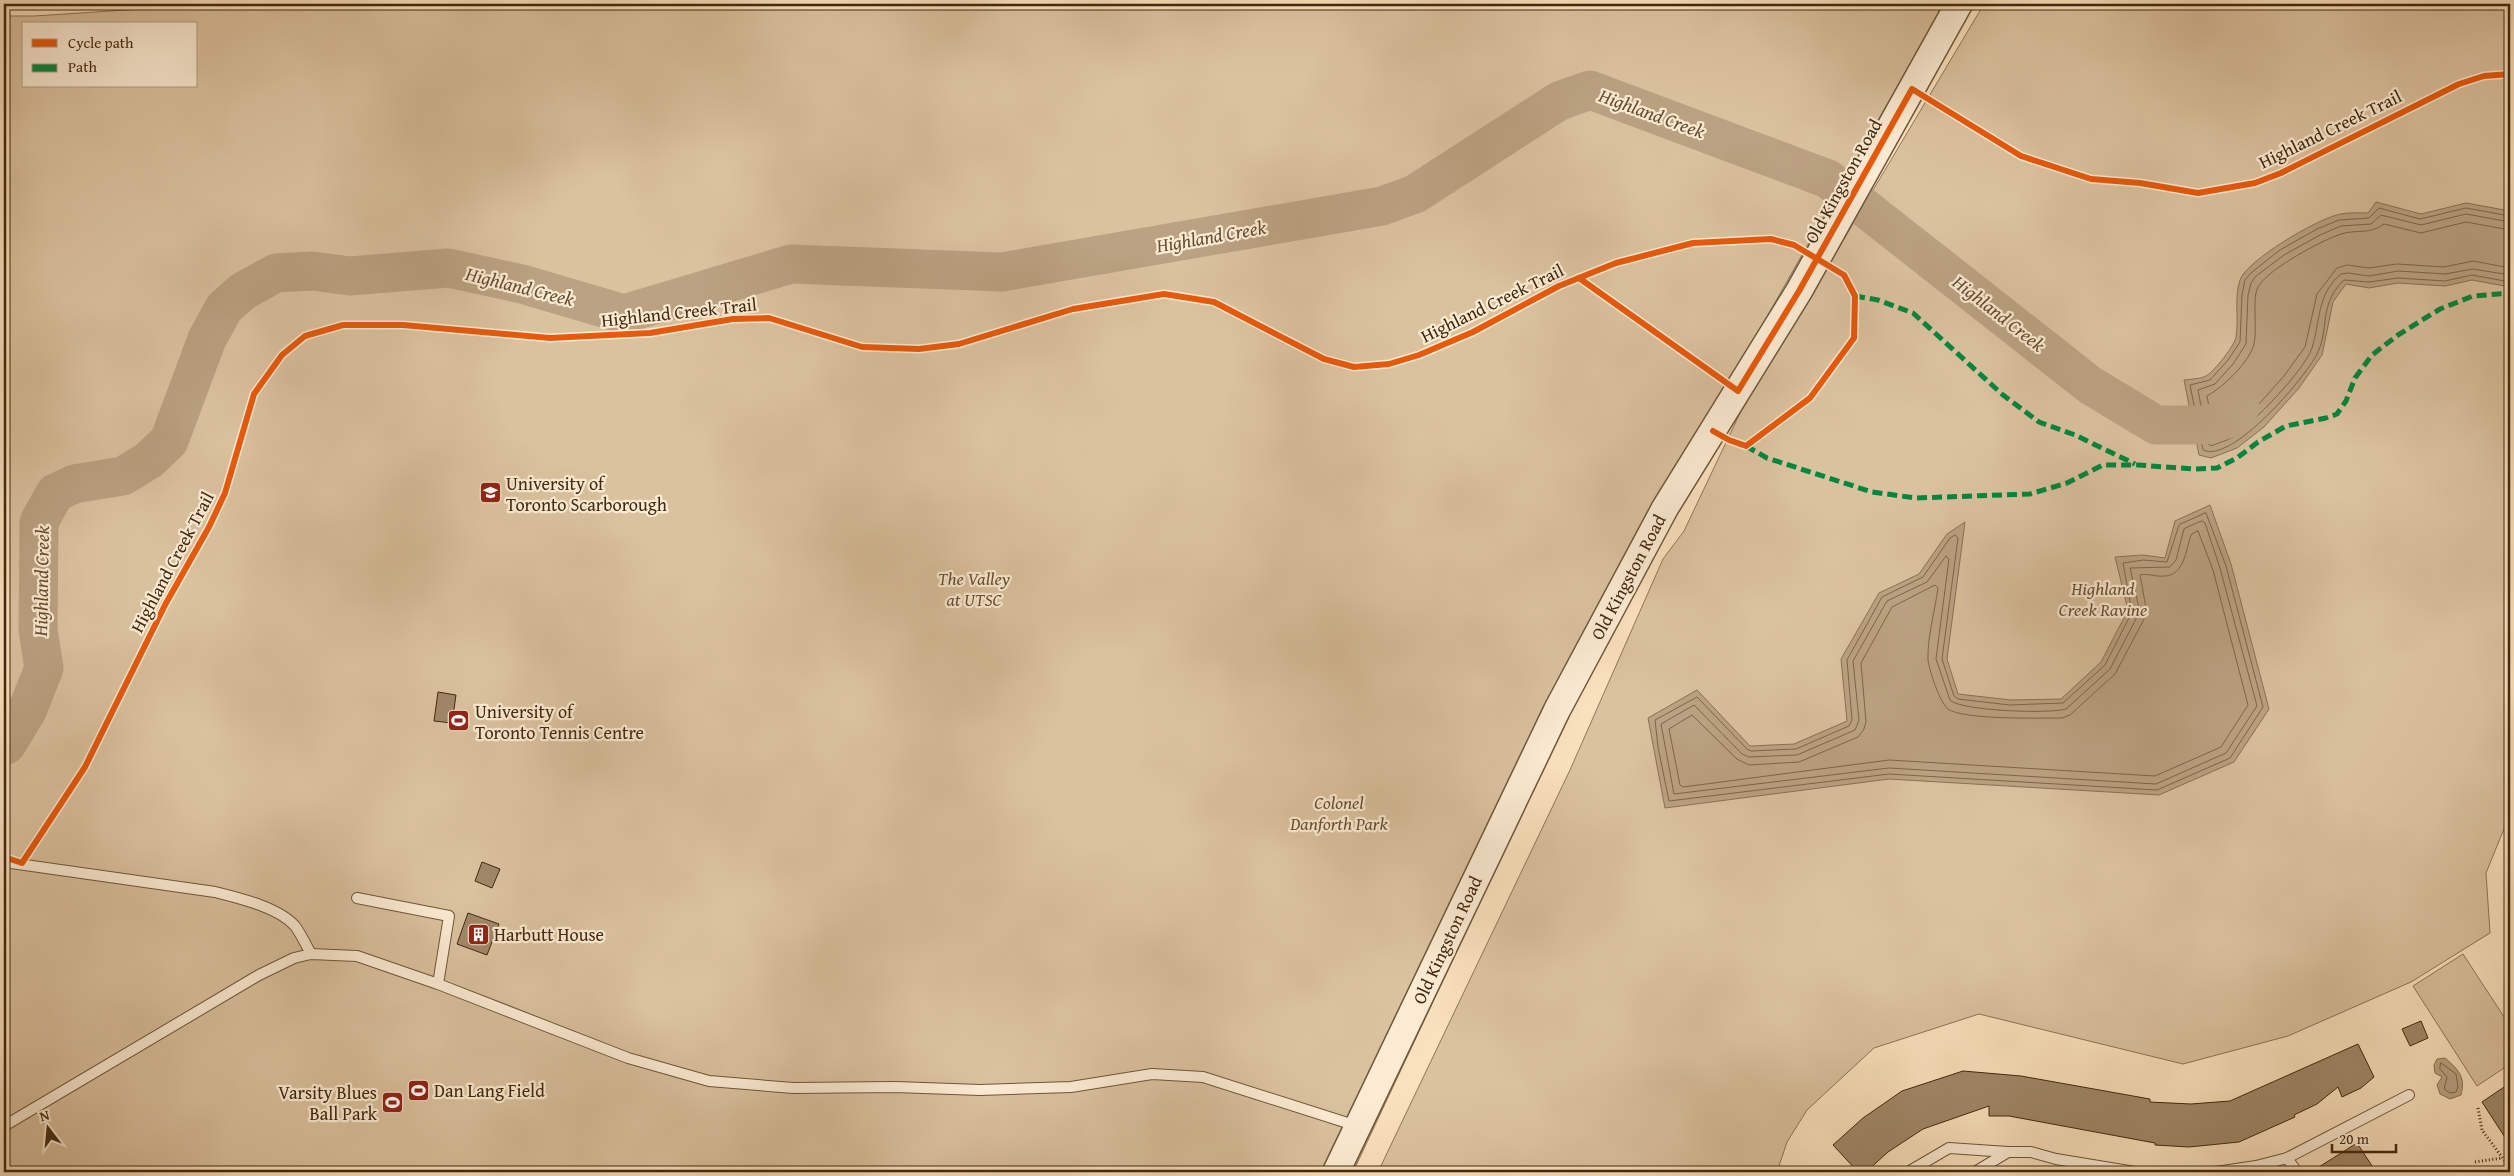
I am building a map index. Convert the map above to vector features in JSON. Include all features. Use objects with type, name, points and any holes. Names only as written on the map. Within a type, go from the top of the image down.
[{"type":"street","name":"Old Kingston Road","points":[[1336,1172],[1557,710],[1665,508],[1798,291],[1959,4]]},
{"type":"lane","points":[[4,862],[215,892],[245,899],[282,916],[295,926],[311,954]]},
{"type":"lane","points":[[357,898],[449,916],[438,984]]},
{"type":"lane","points":[[4,1126],[259,975],[294,958],[311,954],[357,956],[438,984],[628,1058],[709,1081],[794,1088],[895,1087],[980,1090],[1070,1087],[1152,1074],[1203,1077],[1358,1126]]},
{"type":"lane","points":[[2216,1172],[2256,1166],[2287,1158],[2409,1095]]},
{"type":"lane","points":[[1908,1172],[1949,1148],[2031,1152],[2122,1172],[2135,1172]]},
{"type":"lane","points":[[1975,1172],[2008,1152]]},
{"type":"lane","points":[[2287,1158],[2297,1172]]},
{"type":"path","points":[[2478,1108],[2482,1130],[2510,1168]]},
{"type":"path","points":[[2475,1162],[2502,1158]]},
{"type":"green space","name":"The Valley at UTSC","points":[[218,4],[1944,4],[1695,444],[1353,1172],[4,1172],[4,16],[34,16]]},
{"type":"green space","name":"Highland Creek Ravine","points":[[1984,4],[2510,4],[2510,814],[2486,873],[2490,933],[2411,982],[2288,1036],[2183,1064],[1979,1014],[1874,1048],[1807,1110],[1787,1142],[1777,1172],[1378,1172],[1570,770],[1663,559],[1684,531],[1740,413]]},
{"type":"green space","points":[[2463,954],[2510,1026],[2510,1064],[2477,1086],[2413,986]]},
{"type":"water","points":[[2376,202],[2421,214],[2466,203],[2510,211],[2510,287],[2472,280],[2445,286],[2398,283],[2369,288],[2346,284],[2333,302],[2322,355],[2299,388],[2264,427],[2237,448],[2211,458],[2199,455],[2184,380],[2201,378],[2210,374],[2235,341],[2238,287],[2245,272],[2268,252],[2299,232],[2327,218],[2341,214],[2368,213]]},
{"type":"water","points":[[2210,505],[2231,564],[2269,709],[2234,762],[2159,795],[1889,779],[1665,808],[1648,718],[1697,690],[1750,746],[1794,744],[1847,721],[1841,659],[1879,593],[1919,574],[1947,534],[1965,522],[1947,659],[1958,694],[2011,700],[2061,699],[2101,662],[2128,610],[2115,557],[2143,555],[2165,558],[2175,521]]},
{"type":"water","points":[[2445,1058],[2454,1066],[2462,1078],[2461,1095],[2450,1099],[2440,1094],[2437,1085],[2442,1077],[2435,1073],[2434,1065],[2437,1059]]},
{"type":"building","points":[[438,692],[456,695],[452,723],[434,721]]},
{"type":"building","points":[[482,862],[500,869],[492,888],[475,881]]},
{"type":"building","name":"Harbutt House","points":[[468,913],[499,924],[487,955],[457,944]]},
{"type":"building","points":[[2421,1021],[2428,1038],[2410,1046],[2402,1029]]},
{"type":"building","points":[[2358,1044],[2374,1077],[2361,1088],[2342,1097],[2338,1087],[2317,1104],[2294,1115],[2295,1117],[2239,1142],[2189,1147],[2155,1145],[2155,1143],[2009,1116],[1989,1116],[1989,1106],[1923,1129],[1888,1152],[1866,1172],[1858,1172],[1833,1145],[1863,1118],[1902,1091],[1963,1071],[2021,1076],[2150,1099],[2150,1102],[2191,1104],[2230,1101]]},
{"type":"building","points":[[2510,1083],[2510,1145],[2482,1102]]},
{"type":"building","points":[[2357,1143],[2376,1172],[2311,1172]]},
{"type":"waterway","name":"Highland Creek","points":[[4,746],[27,711],[44,668],[38,630],[39,522],[55,493],[74,484],[123,476],[149,460],[169,441],[207,339],[224,308],[243,291],[276,273],[312,271],[350,276],[448,268],[522,284],[624,314],[791,264],[1002,272],[1382,206],[1415,194],[1559,101],[1590,90],[1828,179],[2090,385],[2156,425],[2206,425],[2227,419],[2240,407]]},
{"type":"marked path","points":[[1746,446],[1767,458],[1872,492],[1916,498],[2030,494],[2067,483],[2103,465],[2138,465],[2194,469],[2217,468],[2237,458],[2258,442],[2286,426],[2337,414],[2346,401],[2355,378],[2372,355],[2398,335],[2440,309],[2473,296],[2510,293]]},
{"type":"marked path","points":[[1855,296],[1878,300],[1913,313],[2003,395],[2039,422],[2075,435],[2135,464]]},
{"type":"cycle path","name":"Highland Creek Trail","points":[[1579,278],[1738,391],[1799,291],[1912,89],[2021,156],[2091,179],[2140,183],[2198,193],[2255,183],[2281,173],[2459,84],[2484,76],[2510,74]]},
{"type":"cycle path","name":"Highland Creek Trail","points":[[4,857],[22,863],[85,767],[165,605],[209,527],[225,493],[254,394],[282,355],[305,336],[343,325],[403,325],[550,338],[650,333],[733,319],[769,318],[862,347],[919,349],[959,344],[1073,309],[1164,294],[1214,302],[1324,359],[1354,367],[1389,364],[1419,355],[1473,332],[1559,286],[1616,263],[1693,243],[1771,239],[1794,245],[1844,275],[1855,296],[1854,338],[1810,398],[1746,446],[1729,440],[1713,431]]},
{"type":"place","name":"University of Toronto Scarborough","points":[[490,493]]},
{"type":"place","name":"University of Toronto Tennis Centre","points":[[459,721]]},
{"type":"place","name":"Harbutt House","points":[[478,934]]},
{"type":"place","name":"Dan Lang Field","points":[[418,1090]]},
{"type":"place","name":"Varsity Blues Ball Park","points":[[393,1102]]},
{"type":"park label","name":"Colonel Danforth Park","points":[[1339,812]]}]
